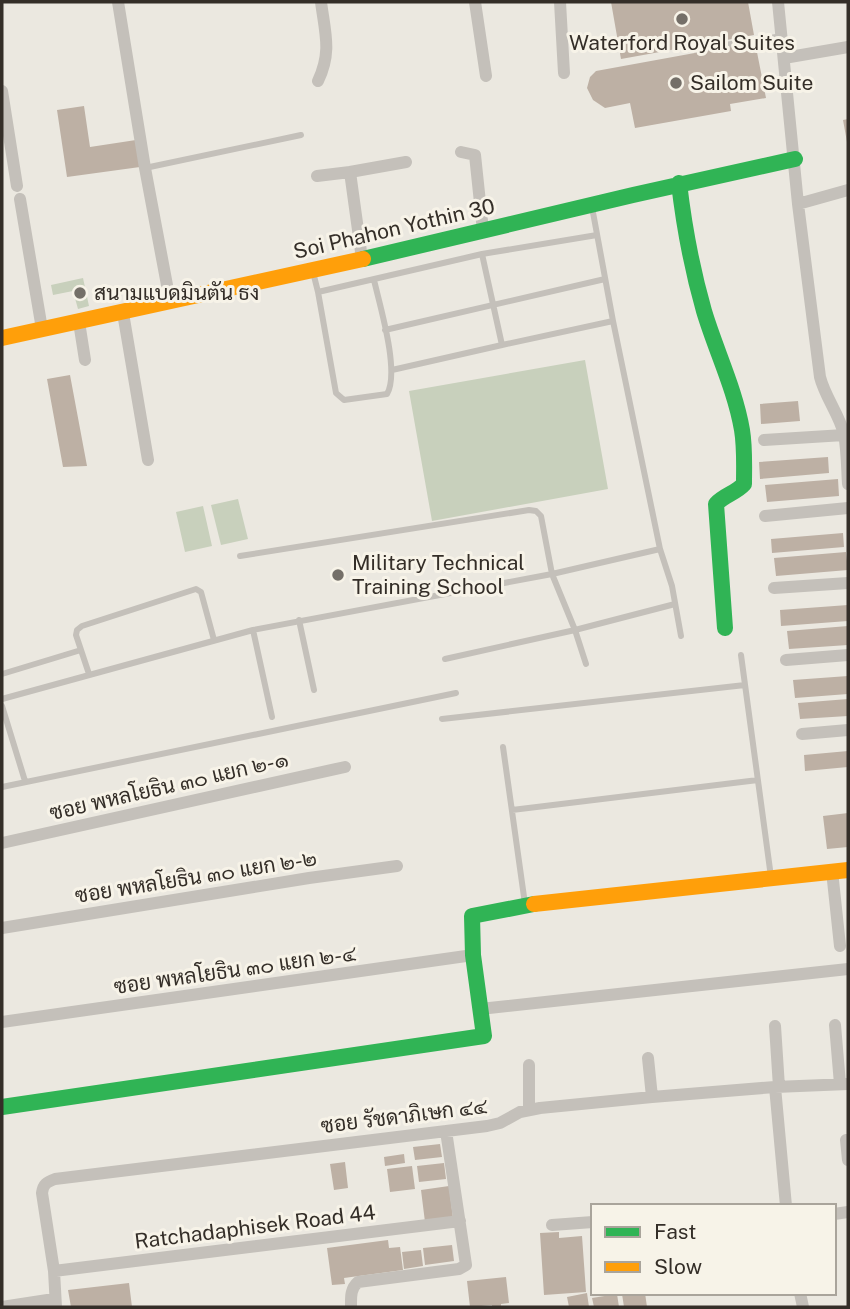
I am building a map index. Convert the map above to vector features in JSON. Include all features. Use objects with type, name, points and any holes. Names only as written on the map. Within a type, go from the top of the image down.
[{"type":"street","points":[[118,2],[170,301]]},
{"type":"street","points":[[318,81],[328,48],[321,2]]},
{"type":"street","points":[[475,2],[486,76]]},
{"type":"street","points":[[560,2],[564,73]]},
{"type":"street","points":[[778,2],[798,204],[820,377],[844,435],[848,484]]},
{"type":"street","points":[[785,58],[848,47]]},
{"type":"street","points":[[2,91],[42,329]]},
{"type":"street","points":[[461,152],[475,155],[483,230]]},
{"type":"street","name":"Soi Phahon Yothin 30","points":[[2,338],[362,259],[678,183],[794,159]]},
{"type":"street","points":[[317,176],[406,162]]},
{"type":"street","points":[[350,172],[362,259]]},
{"type":"street","points":[[678,183],[698,288],[724,365],[744,446],[744,484],[716,504],[725,628]]},
{"type":"street","points":[[798,204],[848,190]]},
{"type":"street","points":[[123,313],[148,460]]},
{"type":"street","points":[[79,322],[85,360]]},
{"type":"street","points":[[764,440],[844,435]]},
{"type":"street","points":[[765,516],[848,508]]},
{"type":"street","points":[[774,588],[848,583]]},
{"type":"street","points":[[786,660],[848,655]]},
{"type":"street","points":[[802,734],[848,730]]},
{"type":"street","name":"ซอย พหลโยธิน ๓๐ แยก ๒-๑","points":[[2,843],[345,766]]},
{"type":"street","name":"ซอย พหลโยธิน ๓๐ แยก ๒-๒","points":[[2,928],[397,866]]},
{"type":"street","points":[[2,1107],[484,1037],[473,956],[472,916],[525,905],[840,871],[840,946]]},
{"type":"street","name":"ซอย พหลโยธิน ๓๐ แยก ๒-๔","points":[[2,1022],[473,956]]},
{"type":"street","points":[[480,1009],[848,969]]},
{"type":"street","points":[[835,1025],[844,1084]]},
{"type":"street","points":[[775,1026],[786,1204]]},
{"type":"street","points":[[648,1058],[652,1097]]},
{"type":"street","points":[[529,1065],[529,1109]]},
{"type":"street","name":"ซอย รัชดาภิเษก ๔๔","points":[[54,1271],[42,1193],[46,1182],[55,1179],[446,1132],[500,1123],[529,1109],[777,1087],[844,1084]]},
{"type":"street","points":[[351,1307],[352,1292],[358,1282],[464,1268],[466,1265],[446,1132]]},
{"type":"street","points":[[846,1140],[848,1160]]},
{"type":"street","name":"Ratchadaphisek Road 44","points":[[54,1271],[460,1221]]},
{"type":"street","points":[[552,1225],[591,1222]]},
{"type":"street","points":[[2,1307],[55,1303],[54,1271]]},
{"type":"lane","points":[[694,50],[782,36]]},
{"type":"lane","points":[[145,168],[301,135]]},
{"type":"lane","points":[[591,205],[612,321],[681,636]]},
{"type":"lane","points":[[318,292],[482,254],[597,235]]},
{"type":"lane","points":[[482,254],[502,345]]},
{"type":"lane","points":[[312,270],[336,393],[344,400],[387,394],[391,387],[392,370],[373,280]]},
{"type":"lane","points":[[385,330],[605,279]]},
{"type":"lane","points":[[392,370],[612,321]]},
{"type":"lane","points":[[240,556],[536,511],[541,516],[552,574],[586,664]]},
{"type":"lane","points":[[2,699],[253,630],[552,574],[660,549]]},
{"type":"lane","points":[[89,674],[76,635],[82,626],[196,589],[201,592],[214,640]]},
{"type":"lane","points":[[444,659],[575,630],[675,604]]},
{"type":"lane","points":[[299,620],[314,690]]},
{"type":"lane","points":[[253,630],[272,717]]},
{"type":"lane","points":[[2,674],[81,650]]},
{"type":"lane","points":[[741,655],[771,878]]},
{"type":"lane","points":[[442,719],[745,685]]},
{"type":"lane","points":[[2,787],[456,693]]},
{"type":"lane","points":[[2,706],[25,781]]},
{"type":"lane","points":[[503,747],[525,905]]},
{"type":"lane","points":[[512,810],[758,780]]},
{"type":"green space","name":"สนามแบดมินตัน ธง","points":[[83,278],[89,306],[78,309],[73,291],[53,295],[51,285]]},
{"type":"green space","points":[[585,360],[608,489],[432,521],[409,391]]},
{"type":"green space","points":[[238,499],[248,539],[221,545],[211,505]]},
{"type":"green space","points":[[203,506],[212,546],[185,552],[176,512]]},
{"type":"building","name":"Waterford Royal Suites","points":[[611,2],[748,2],[754,35],[621,59]]},
{"type":"building","name":"Sailom Suite","points":[[755,42],[766,98],[730,104],[731,111],[635,128],[630,103],[605,108],[593,100],[587,88],[590,77],[596,71]]},
{"type":"building","points":[[84,106],[90,147],[136,140],[140,167],[67,177],[57,110]]},
{"type":"building","points":[[848,119],[848,142],[847,142],[843,120]]},
{"type":"building","points":[[70,375],[87,466],[63,467],[47,379]]},
{"type":"building","points":[[798,401],[800,421],[761,424],[760,404]]},
{"type":"building","points":[[828,457],[829,473],[760,479],[759,462]]},
{"type":"building","points":[[838,479],[839,496],[767,502],[765,485]]},
{"type":"building","points":[[843,533],[844,547],[772,553],[771,539]]},
{"type":"building","points":[[846,552],[848,570],[776,576],[774,558]]},
{"type":"building","points":[[848,605],[848,621],[781,626],[780,610]]},
{"type":"building","points":[[848,626],[848,645],[789,649],[787,631]]},
{"type":"building","points":[[848,676],[848,694],[795,698],[793,680]]},
{"type":"building","points":[[848,699],[848,716],[800,719],[798,703]]},
{"type":"building","points":[[848,751],[848,767],[805,771],[804,755]]},
{"type":"building","points":[[848,813],[848,847],[827,849],[823,816]]},
{"type":"building","points":[[440,1144],[442,1157],[415,1160],[413,1147]]},
{"type":"building","points":[[404,1154],[405,1163],[385,1166],[384,1157]]},
{"type":"building","points":[[345,1162],[348,1188],[334,1190],[330,1164]]},
{"type":"building","points":[[444,1163],[446,1179],[419,1182],[417,1166]]},
{"type":"building","points":[[412,1166],[415,1189],[390,1192],[387,1169]]},
{"type":"building","points":[[449,1186],[453,1218],[425,1222],[421,1190]]},
{"type":"building","points":[[559,1232],[559,1238],[582,1236],[586,1292],[544,1295],[540,1233]]},
{"type":"building","points":[[388,1240],[389,1248],[400,1247],[403,1270],[344,1278],[345,1284],[332,1285],[327,1248]]},
{"type":"building","points":[[452,1245],[454,1261],[425,1265],[423,1248]]},
{"type":"building","points":[[421,1250],[423,1266],[404,1269],[402,1252]]},
{"type":"building","points":[[506,1277],[509,1303],[501,1304],[501,1307],[470,1307],[467,1281]]},
{"type":"building","points":[[129,1283],[132,1307],[71,1307],[68,1290]]},
{"type":"building","points":[[587,1293],[589,1307],[569,1307],[567,1297]]},
{"type":"building","points":[[617,1295],[619,1307],[594,1307],[592,1298]]},
{"type":"building","points":[[622,1295],[645,1295],[647,1307],[624,1307]]},
{"type":"traffic: fast","points":[[363,259],[795,159]]},
{"type":"traffic: fast","points":[[679,183],[700,295],[735,400],[743,437],[744,484],[716,504],[725,628]]},
{"type":"traffic: fast","points":[[2,1107],[484,1036],[473,955],[472,916],[534,904]]},
{"type":"traffic: slow","points":[[2,338],[363,259]]},
{"type":"traffic: slow","points":[[534,904],[848,870]]},
{"type":"place","name":"Waterford Royal Suites","points":[[682,19]]},
{"type":"place","name":"Sailom Suite","points":[[676,83]]},
{"type":"place","name":"สนามแบดมินตัน ธง","points":[[80,293]]},
{"type":"place","name":"Military Technical Training School","points":[[338,575]]}]
